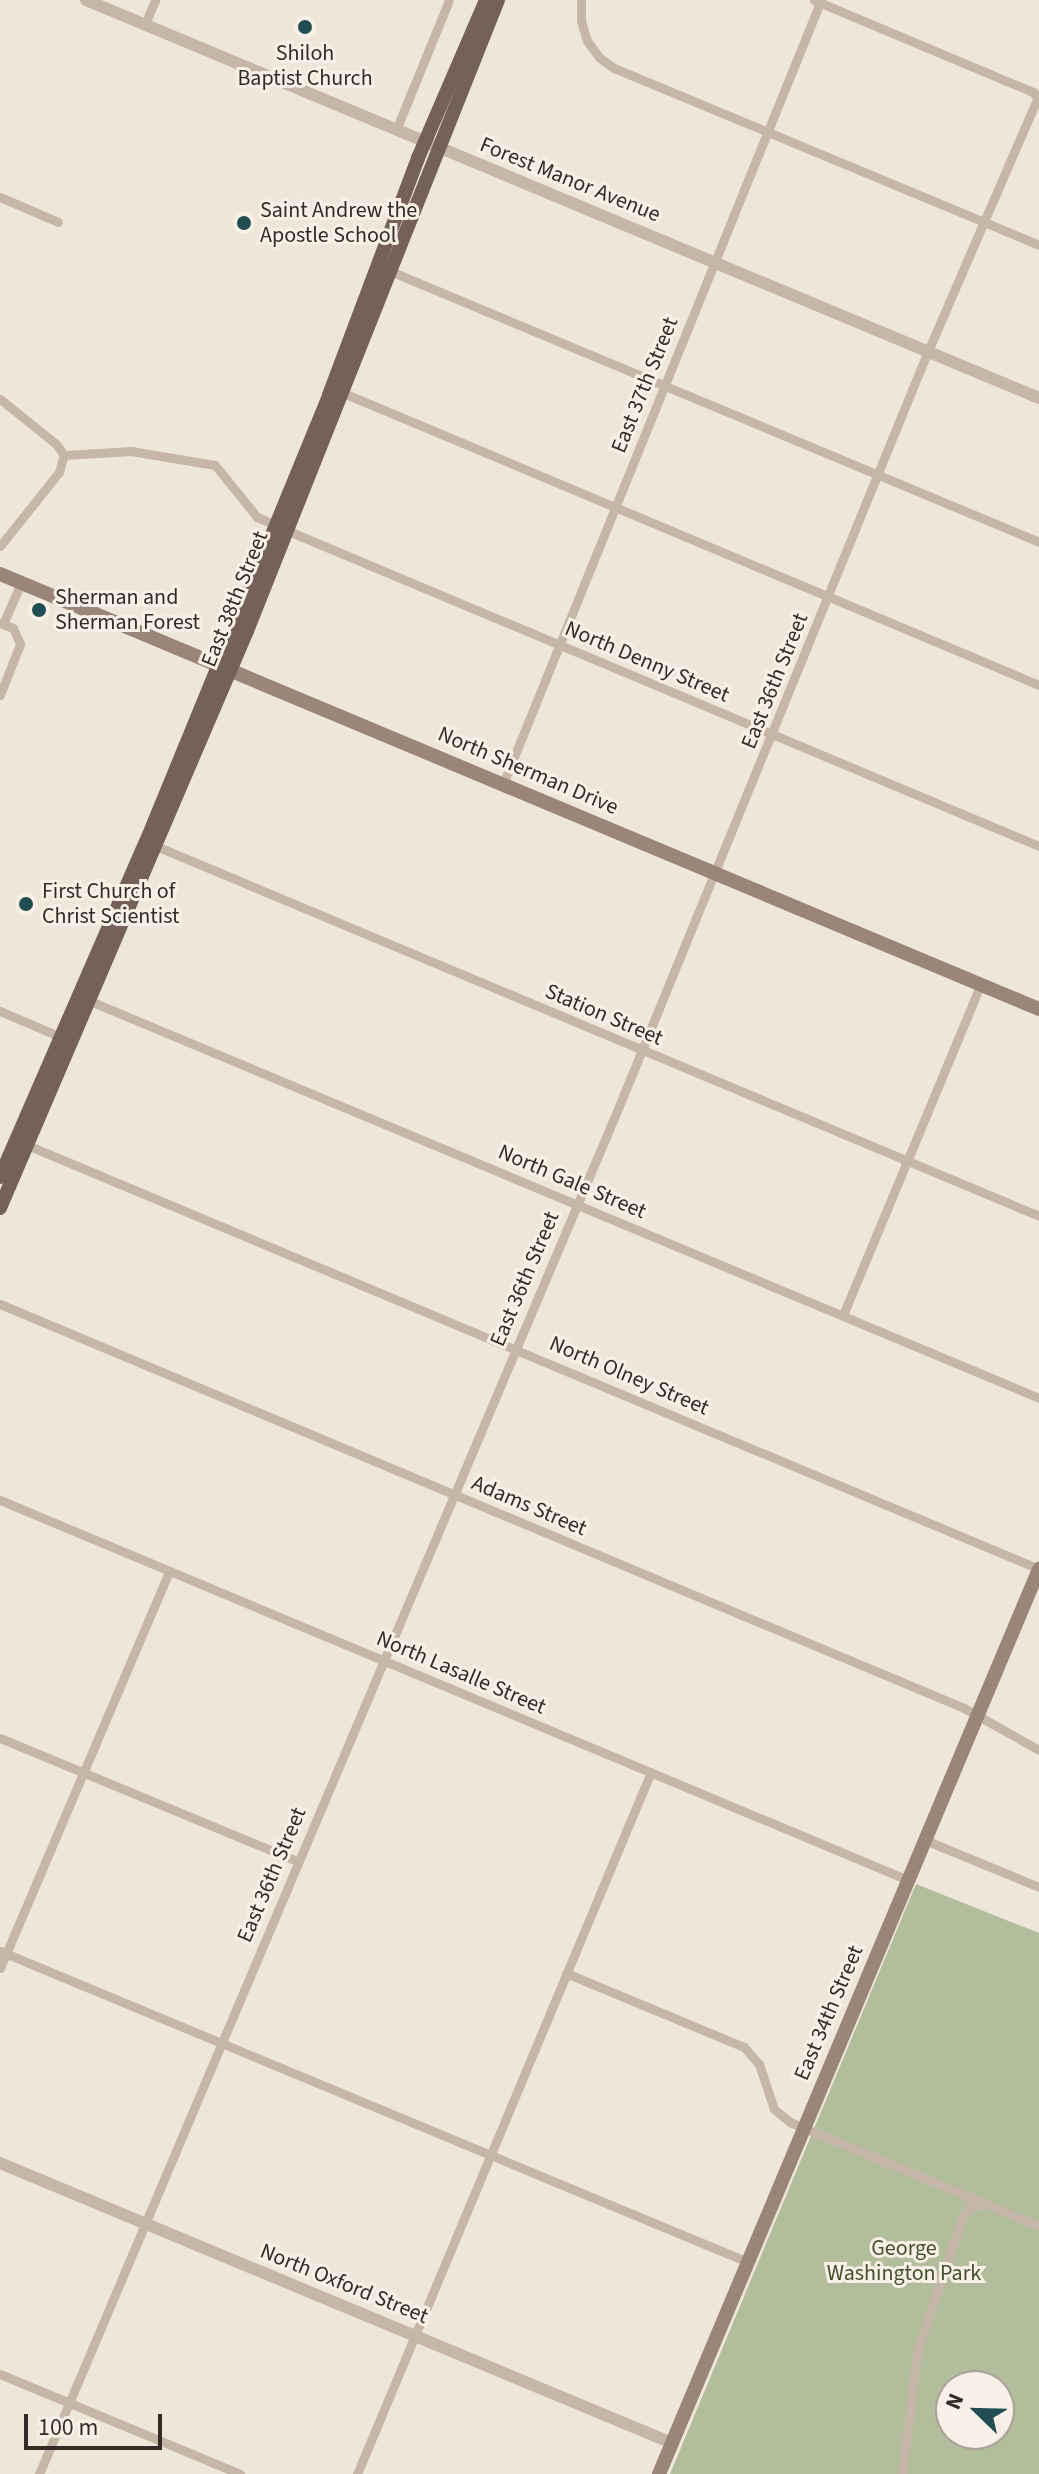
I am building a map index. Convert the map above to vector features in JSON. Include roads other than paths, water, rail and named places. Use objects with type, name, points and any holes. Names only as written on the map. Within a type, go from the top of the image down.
[{"type":"main road","name":"East 38th Street","points":[[0,1208],[156,846],[486,0]]},
{"type":"main road","name":"East 38th Street","points":[[281,527],[390,271],[431,144],[498,0]]},
{"type":"main road","name":"North Sherman Drive","points":[[0,574],[1039,1009]]},
{"type":"main road","name":"East 38th Street","points":[[0,1177],[225,667]]},
{"type":"main road","name":"East 34th Street","points":[[659,2474],[1039,1569]]},
{"type":"street","name":"Forest Manor Avenue","points":[[86,0],[1039,398]]},
{"type":"street","points":[[145,24],[155,0]]},
{"type":"street","points":[[396,130],[449,0]]},
{"type":"street","points":[[581,0],[585,37],[607,64],[1039,245]]},
{"type":"street","points":[[818,1],[1039,97]]},
{"type":"street","name":"East 37th Street","points":[[503,784],[818,1]]},
{"type":"street","name":"East 36th Street","points":[[39,2474],[716,874],[928,351],[1039,97]]},
{"type":"street","points":[[0,197],[58,222]]},
{"type":"street","points":[[390,271],[1039,542]]},
{"type":"street","points":[[341,392],[1039,685]]},
{"type":"street","points":[[0,399],[56,444],[64,455],[59,472],[0,546]]},
{"type":"street","name":"North Denny Street","points":[[64,455],[131,451],[215,465],[257,517],[1039,845]]},
{"type":"street","points":[[0,695],[20,644],[16,631],[2,624],[21,583]]},
{"type":"street","name":"Station Street","points":[[156,846],[1039,1216]]},
{"type":"street","points":[[843,1315],[981,984]]},
{"type":"street","name":"North Gale Street","points":[[90,1001],[1039,1398]]},
{"type":"street","points":[[0,1011],[63,1038]]},
{"type":"street","name":"North Olney Street","points":[[27,1145],[1039,1569]]},
{"type":"street","name":"Adams Street","points":[[0,1304],[977,1715],[1039,1750]]},
{"type":"street","name":"North Lasalle Street","points":[[0,1500],[908,1880]]},
{"type":"street","points":[[0,1968],[3,1952],[84,1773],[169,1571]]},
{"type":"street","points":[[0,1738],[297,1861]]},
{"type":"street","points":[[357,2474],[651,1772]]},
{"type":"street","points":[[925,1840],[1039,1887]]},
{"type":"street","points":[[3,1952],[748,2262]]},
{"type":"street","points":[[566,1973],[744,2047],[759,2064],[774,2109],[787,2120],[1039,2226]]},
{"type":"street","name":"North Oxford Street","points":[[0,2163],[672,2443]]},
{"type":"street","points":[[902,2474],[918,2348],[964,2214],[970,2207],[984,2204]]},
{"type":"street","points":[[0,2374],[240,2474]]},
{"type":"place","name":"Shiloh Baptist Church","points":[[305,27]]},
{"type":"place","name":"Saint Andrew the Apostle School","points":[[244,223]]},
{"type":"place","name":"Sherman and Sherman Forest","points":[[39,610]]},
{"type":"place","name":"First Church of Christ Scientist","points":[[26,904]]},
{"type":"park label","name":"George Washington Park","points":[[904,2260]]}]
